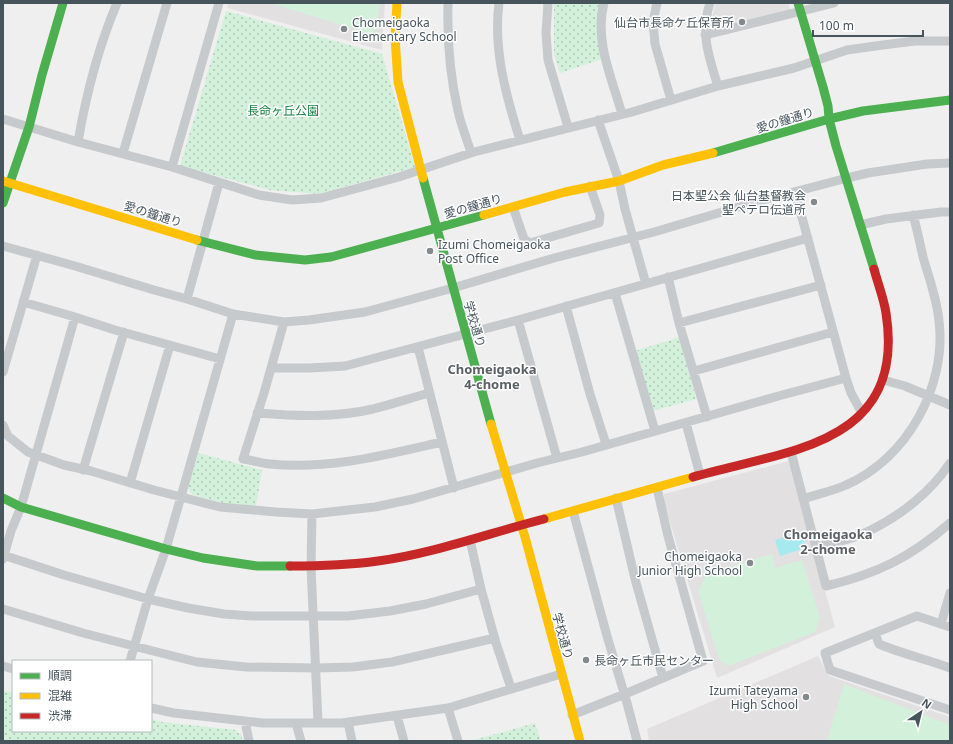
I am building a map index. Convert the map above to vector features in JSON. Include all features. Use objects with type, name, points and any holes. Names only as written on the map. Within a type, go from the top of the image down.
[{"type":"street","points":[[3,203],[6,183],[28,127],[63,3]]},
{"type":"street","points":[[78,142],[86,99],[109,21],[117,3]]},
{"type":"street","points":[[123,153],[167,3]]},
{"type":"street","points":[[172,167],[219,3]]},
{"type":"street","name":"学校通り","points":[[397,3],[395,37],[398,82],[436,229],[521,524],[580,741]]},
{"type":"street","points":[[448,3],[448,46],[451,68],[458,112],[471,153]]},
{"type":"street","points":[[499,3],[497,34],[506,97],[520,140]]},
{"type":"street","points":[[548,3],[546,33],[548,60],[568,127]]},
{"type":"street","points":[[604,3],[601,34],[605,58],[622,114]]},
{"type":"street","points":[[657,3],[653,22],[654,44],[671,100]]},
{"type":"street","points":[[710,3],[707,12],[705,35],[718,86]]},
{"type":"street","points":[[705,35],[800,7],[834,3]]},
{"type":"street","points":[[3,498],[21,507],[166,550],[203,558],[257,566],[311,567],[378,561],[470,540],[521,524],[574,511],[700,475],[791,452],[807,447],[836,434],[856,420],[873,398],[883,380],[888,357],[888,330],[886,312],[845,178],[829,119],[828,106],[814,62],[800,7]]},
{"type":"street","points":[[3,118],[78,142],[172,167],[259,195],[292,200],[322,198],[345,193],[471,153],[622,114],[718,86],[794,68],[847,50],[916,42],[950,40]]},
{"type":"street","name":"愛の鐘通り","points":[[6,183],[204,242],[255,255],[305,260],[331,257],[565,192],[619,181],[663,165],[736,147],[829,119],[863,111],[950,100]]},
{"type":"street","points":[[598,120],[619,181],[646,284]]},
{"type":"street","points":[[3,246],[187,299],[233,314],[284,322],[336,317],[364,312],[845,178],[914,166],[950,163]]},
{"type":"street","points":[[187,299],[204,242],[219,183]]},
{"type":"street","points":[[514,207],[524,239],[530,243],[599,223],[600,215],[590,186]]},
{"type":"street","points":[[795,192],[846,378],[851,393],[862,413]]},
{"type":"street","points":[[860,225],[913,215],[950,212]]},
{"type":"street","points":[[803,499],[847,484],[871,470],[890,456],[904,440],[928,397],[941,349],[940,323],[937,305],[913,215]]},
{"type":"street","points":[[271,368],[345,366],[518,320],[808,238]]},
{"type":"street","points":[[3,372],[36,255]]},
{"type":"street","points":[[668,277],[679,323],[706,417]]},
{"type":"street","points":[[679,323],[821,286]]},
{"type":"street","points":[[615,292],[655,430]]},
{"type":"street","points":[[23,302],[220,359]]},
{"type":"street","points":[[566,306],[590,394],[606,444]]},
{"type":"street","points":[[130,660],[148,599],[166,550],[233,314]]},
{"type":"street","points":[[75,317],[57,385],[21,507],[3,556],[148,599],[224,614],[252,616],[348,616],[390,611],[426,604],[481,590]]},
{"type":"street","points":[[518,320],[557,458]]},
{"type":"street","points":[[284,322],[242,459],[268,464],[319,466],[384,455],[442,442]]},
{"type":"street","points":[[83,470],[124,332]]},
{"type":"street","points":[[694,371],[833,332]]},
{"type":"street","points":[[130,483],[170,345]]},
{"type":"street","points":[[418,347],[454,488]]},
{"type":"street","points":[[3,425],[8,436],[28,452],[35,456],[64,465],[220,507],[312,514],[375,507],[454,488],[505,472],[846,378]]},
{"type":"street","points":[[883,380],[905,386],[950,405]]},
{"type":"street","points":[[257,413],[307,416],[339,414],[372,409],[429,393]]},
{"type":"street","points":[[686,423],[700,475]]},
{"type":"street","points":[[791,452],[826,586],[873,573],[925,544],[950,522]]},
{"type":"street","points":[[816,548],[868,532],[894,516],[917,500],[944,472],[950,463]]},
{"type":"street","points":[[572,715],[703,661],[668,536],[657,488]]},
{"type":"street","points":[[616,498],[635,579],[663,678]]},
{"type":"street","points":[[574,511],[637,741]]},
{"type":"street","points":[[312,514],[311,567],[318,722]]},
{"type":"street","points":[[470,540],[481,590],[511,688]]},
{"type":"street","points":[[950,593],[946,625],[917,616],[825,653],[830,670],[950,710]]},
{"type":"street","points":[[3,609],[135,647],[197,662],[246,667],[316,668],[392,662],[495,638]]},
{"type":"street","points":[[875,633],[879,644],[894,651],[928,660],[950,668]]},
{"type":"street","points":[[152,708],[174,713],[244,722],[296,724],[348,722],[448,708],[561,674]]},
{"type":"street","points":[[448,708],[458,741]]},
{"type":"street","points":[[397,716],[404,741]]},
{"type":"street","points":[[244,722],[249,741]]},
{"type":"street","points":[[348,722],[352,741]]},
{"type":"street","points":[[296,724],[301,741]]},
{"type":"shaded area","name":"Chomeigaoka Elementary School","points":[[228,3],[385,3],[382,50],[227,8]]},
{"type":"shaded area","name":"仙台市長命ケ丘保育所","points":[[716,3],[788,3],[793,17],[720,36],[714,33],[709,27]]},
{"type":"shaded area","name":"Chomeigaoka Junior High School","points":[[789,461],[835,627],[717,678],[663,499],[664,494]]},
{"type":"shaded area","name":"Izumi Tateyama High School","points":[[818,656],[829,676],[950,717],[950,741],[649,741],[647,729]]},
{"type":"green space","points":[[270,3],[380,3],[374,35]]},
{"type":"green space","points":[[554,3],[601,3],[602,59],[560,73],[554,55]]},
{"type":"green space","name":"長命ヶ丘公園","points":[[226,11],[382,54],[415,167],[318,194],[270,190],[180,166]]},
{"type":"green space","points":[[680,337],[696,399],[652,411],[635,351]]},
{"type":"green space","points":[[199,453],[262,470],[256,506],[223,503],[193,495],[187,487]]},
{"type":"green space","points":[[772,554],[775,568],[802,560],[820,617],[815,632],[728,666],[719,659],[698,591],[707,574]]},
{"type":"green space","points":[[844,684],[950,725],[950,741],[827,741]]},
{"type":"green space","points":[[3,691],[12,692],[12,732],[152,732],[152,719],[162,722],[236,730],[241,735],[243,741],[3,741]]},
{"type":"green space","points":[[535,723],[541,741],[470,741]]},
{"type":"water","points":[[802,532],[806,548],[780,556],[775,540]]},
{"type":"traffic: fast","points":[[3,203],[29,127],[42,75],[63,3]]},
{"type":"traffic: fast","points":[[798,3],[823,87],[836,146],[874,269]]},
{"type":"traffic: fast","points":[[713,153],[829,119],[863,111],[950,100]]},
{"type":"traffic: fast","points":[[423,178],[491,424]]},
{"type":"traffic: fast","points":[[197,240],[255,255],[305,260],[331,257],[484,215]]},
{"type":"traffic: fast","points":[[3,498],[21,507],[166,549],[203,558],[257,566],[290,566]]},
{"type":"traffic: slow","points":[[397,3],[395,37],[398,82],[423,178]]},
{"type":"traffic: slow","points":[[484,215],[565,192],[619,181],[663,165],[713,153]]},
{"type":"traffic: slow","points":[[3,181],[197,240]]},
{"type":"traffic: slow","points":[[491,424],[525,537],[580,741]]},
{"type":"traffic: slow","points":[[544,519],[693,477]]},
{"type":"traffic: jam","points":[[693,477],[765,459],[800,448],[832,435],[859,416],[878,391],[888,357],[886,313],[874,269]]},
{"type":"traffic: jam","points":[[290,566],[378,561],[441,548],[544,519]]},
{"type":"place","name":"仙台市長命ケ丘保育所","points":[[742,22]]},
{"type":"place","name":"Chomeigaoka Elementary School","points":[[344,29]]},
{"type":"place","name":"日本聖公会 仙台基督教会 聖ペテロ伝道所","points":[[814,202]]},
{"type":"place","name":"Izumi Chomeigaoka Post Office","points":[[430,251]]},
{"type":"place","name":"Chomeigaoka Junior High School","points":[[750,563]]},
{"type":"place","name":"長命ヶ丘市民センター","points":[[586,660]]},
{"type":"place","name":"Izumi Tateyama High School","points":[[806,697]]},
{"type":"district","name":"Chomeigaoka 4-chome","points":[[492,376]]},
{"type":"district","name":"Chomeigaoka 2-chome","points":[[828,542]]}]
